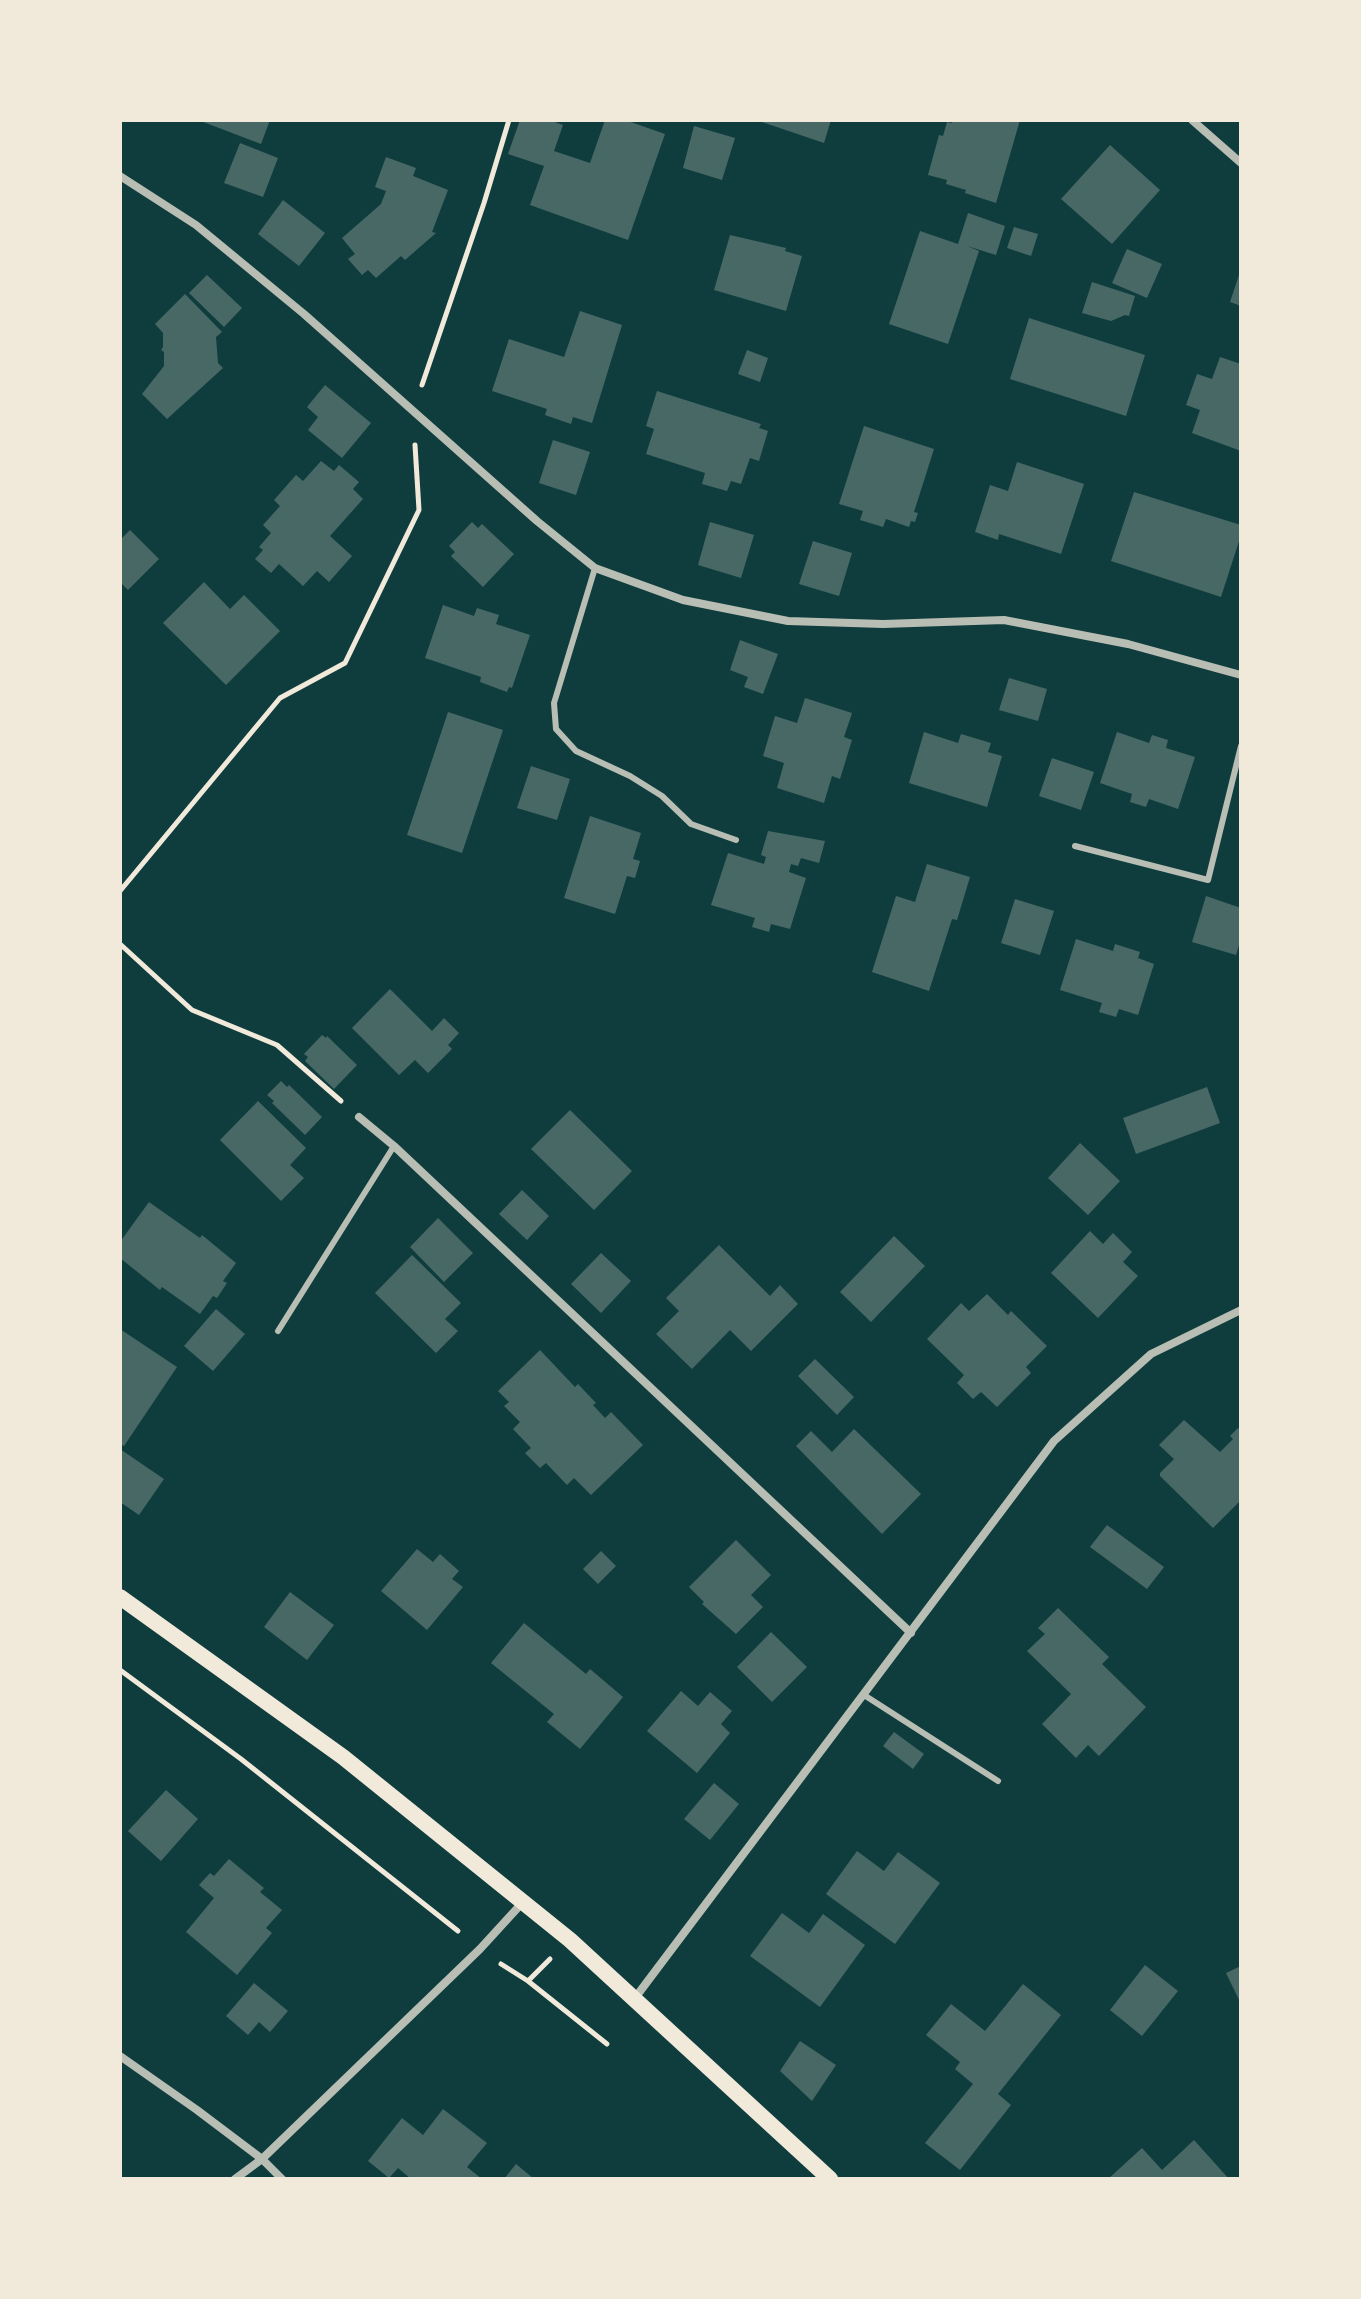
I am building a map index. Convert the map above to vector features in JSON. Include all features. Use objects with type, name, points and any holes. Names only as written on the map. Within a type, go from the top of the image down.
[{"type":"main road","points":[[120,1597],[347,1760],[523,1902],[635,1998],[830,2179]]},
{"type":"street","points":[[1192,120],[1241,163]]},
{"type":"street","points":[[120,176],[196,225],[595,568],[683,600],[788,621],[883,624],[1004,620],[1128,644],[1241,675]]},
{"type":"street","points":[[359,1117],[394,1146],[911,1633]]},
{"type":"street","points":[[635,1998],[1054,1441],[1151,1354],[1241,1310]]},
{"type":"street","points":[[235,2179],[262,2159],[480,1949],[523,1902]]},
{"type":"street","points":[[120,2056],[262,2159],[282,2179]]},
{"type":"lane","points":[[595,568],[554,703],[556,729],[576,751],[630,776],[662,796],[691,824],[736,840]]},
{"type":"lane","points":[[1075,846],[1208,880],[1241,746]]},
{"type":"lane","points":[[278,1331],[394,1146]]},
{"type":"lane","points":[[864,1695],[998,1781]]},
{"type":"path","points":[[120,891],[280,698],[345,663],[419,510],[413,410],[509,120]]},
{"type":"path","points":[[120,944],[192,1010],[277,1045],[359,1117]]},
{"type":"path","points":[[120,1670],[241,1759],[458,1931]]},
{"type":"path","points":[[528,1981],[552,1958]]},
{"type":"path","points":[[501,1964],[528,1981],[607,2044]]},
{"type":"building","points":[[198,120],[270,120],[261,144]]},
{"type":"building","points":[[520,120],[549,120],[563,125],[554,151],[590,163],[605,120],[625,120],[665,134],[628,240],[530,205],[544,166],[508,154]]},
{"type":"building","points":[[756,120],[831,120],[824,143]]},
{"type":"building","points":[[952,120],[1020,120],[996,203],[965,193],[966,190],[946,184],[947,180],[928,175],[939,135],[943,136],[947,122],[952,123]]},
{"type":"building","points":[[694,126],[735,138],[722,180],[683,168]]},
{"type":"building","points":[[240,143],[278,158],[263,197],[224,183]]},
{"type":"building","points":[[1110,145],[1160,190],[1112,244],[1061,199]]},
{"type":"building","points":[[386,157],[416,168],[413,176],[448,190],[432,232],[436,233],[405,260],[401,256],[376,278],[368,270],[362,275],[348,259],[355,254],[342,238],[381,204],[386,191],[375,187]]},
{"type":"building","points":[[283,200],[325,233],[299,266],[258,234]]},
{"type":"building","points":[[968,213],[1005,226],[996,255],[967,246],[979,251],[948,344],[889,324],[920,231],[958,244]]},
{"type":"building","points":[[1014,227],[1038,234],[1031,256],[1007,248]]},
{"type":"building","points":[[730,235],[786,248],[785,251],[802,256],[786,311],[714,290]]},
{"type":"building","points":[[1127,249],[1162,264],[1147,298],[1112,283]]},
{"type":"building","points":[[1241,269],[1241,306],[1230,302]]},
{"type":"building","points":[[207,275],[242,308],[224,327],[189,293]]},
{"type":"building","points":[[1092,282],[1135,296],[1129,316],[1111,321],[1082,313]]},
{"type":"building","points":[[185,294],[222,332],[216,337],[218,363],[223,368],[167,419],[142,394],[164,366],[164,352],[161,350],[163,333],[155,324]]},
{"type":"building","points":[[580,311],[622,325],[592,423],[573,417],[571,424],[545,415],[547,409],[492,391],[509,339],[564,357]]},
{"type":"building","points":[[1029,318],[1145,355],[1126,416],[1010,379]]},
{"type":"building","points":[[747,350],[768,358],[760,382],[738,374]]},
{"type":"building","points":[[1220,357],[1241,364],[1241,451],[1192,433],[1200,410],[1186,405],[1197,374],[1212,379]]},
{"type":"building","points":[[325,385],[371,423],[342,458],[308,430],[318,417],[307,407]]},
{"type":"building","points":[[657,391],[761,424],[759,428],[768,431],[759,461],[750,458],[741,484],[731,481],[727,491],[702,484],[705,473],[646,454],[654,429],[646,426]]},
{"type":"building","points":[[864,426],[934,449],[914,512],[918,513],[909,527],[886,519],[883,527],[860,520],[863,511],[839,504]]},
{"type":"building","points":[[553,440],[590,452],[576,495],[539,483]]},
{"type":"building","points":[[321,461],[334,471],[339,465],[359,482],[353,489],[363,499],[330,536],[352,556],[329,582],[317,571],[303,586],[279,564],[271,573],[255,559],[263,550],[259,547],[271,533],[263,525],[280,506],[274,500],[296,475],[303,481]]},
{"type":"building","points":[[1017,462],[1084,484],[1061,554],[999,534],[998,540],[975,532],[990,485],[1008,491]]},
{"type":"building","points":[[1134,492],[1241,525],[1241,535],[1221,597],[1111,561]]},
{"type":"building","points":[[472,522],[478,528],[482,524],[514,554],[483,587],[451,556],[455,552],[449,546]]},
{"type":"building","points":[[710,522],[754,535],[741,578],[698,565]]},
{"type":"building","points":[[130,530],[159,559],[128,590],[120,582],[120,540]]},
{"type":"building","points":[[813,541],[852,553],[839,596],[799,584]]},
{"type":"building","points":[[204,582],[230,609],[244,595],[280,631],[226,685],[163,623]]},
{"type":"building","points":[[443,605],[474,616],[477,608],[499,615],[496,624],[530,635],[512,688],[509,687],[507,692],[480,682],[481,677],[425,658]]},
{"type":"building","points":[[740,640],[778,654],[763,694],[744,687],[748,677],[730,670]]},
{"type":"building","points":[[1009,678],[1047,689],[1038,721],[999,710]]},
{"type":"building","points":[[805,698],[852,713],[844,737],[852,740],[840,779],[832,776],[824,803],[777,788],[784,763],[763,756],[775,716],[797,723]]},
{"type":"building","points":[[448,712],[503,730],[462,853],[407,835]]},
{"type":"building","points":[[924,732],[958,743],[961,734],[991,743],[988,752],[1002,756],[987,807],[909,783]]},
{"type":"building","points":[[1117,732],[1149,743],[1152,735],[1168,740],[1166,748],[1195,757],[1178,809],[1149,799],[1146,807],[1130,802],[1132,794],[1100,783]]},
{"type":"building","points":[[1052,758],[1094,772],[1081,810],[1039,796]]},
{"type":"building","points":[[531,766],[570,779],[557,820],[517,808]]},
{"type":"building","points":[[590,816],[641,833],[633,859],[640,861],[635,878],[627,876],[615,914],[564,898]]},
{"type":"building","points":[[768,831],[825,841],[819,863],[801,858],[798,866],[791,864],[789,872],[806,878],[790,929],[771,924],[769,932],[752,927],[755,918],[711,905],[728,853],[764,864],[766,857],[761,855]]},
{"type":"building","points":[[927,864],[970,877],[957,920],[952,919],[929,991],[872,972],[896,896],[915,902]]},
{"type":"building","points":[[1206,896],[1241,908],[1241,939],[1236,955],[1192,942]]},
{"type":"building","points":[[1015,899],[1054,911],[1040,955],[1001,943]]},
{"type":"building","points":[[1076,939],[1113,951],[1115,944],[1140,952],[1138,958],[1154,964],[1138,1015],[1119,1009],[1116,1017],[1099,1012],[1102,1003],[1060,990]]},
{"type":"building","points":[[390,989],[432,1031],[444,1018],[459,1033],[448,1045],[452,1049],[428,1073],[415,1060],[399,1075],[352,1028]]},
{"type":"building","points":[[322,1035],[327,1036],[357,1065],[334,1089],[305,1061],[308,1057],[304,1054]]},
{"type":"building","points":[[281,1081],[322,1117],[305,1135],[267,1095]]},
{"type":"building","points":[[1207,1087],[1220,1123],[1136,1154],[1123,1118]]},
{"type":"building","points":[[258,1101],[306,1148],[290,1165],[304,1178],[281,1201],[220,1140]]},
{"type":"building","points":[[570,1110],[632,1171],[594,1210],[531,1149]]},
{"type":"building","points":[[1080,1143],[1120,1181],[1088,1215],[1048,1178]]},
{"type":"building","points":[[522,1190],[549,1216],[527,1240],[499,1214]]},
{"type":"building","points":[[149,1202],[200,1238],[202,1235],[236,1263],[223,1281],[227,1283],[217,1298],[213,1296],[200,1314],[162,1287],[160,1290],[120,1258],[120,1242]]},
{"type":"building","points":[[438,1218],[473,1253],[444,1282],[410,1247]]},
{"type":"building","points":[[1090,1231],[1103,1244],[1113,1233],[1132,1252],[1123,1262],[1138,1276],[1098,1318],[1051,1273]]},
{"type":"building","points":[[894,1236],[925,1266],[871,1322],[840,1292]]},
{"type":"building","points":[[719,1245],[770,1296],[780,1285],[798,1304],[751,1351],[730,1330],[692,1369],[656,1334],[679,1311],[666,1298]]},
{"type":"building","points":[[601,1253],[631,1281],[601,1313],[571,1284]]},
{"type":"building","points":[[412,1255],[461,1303],[445,1319],[458,1331],[436,1353],[375,1293]]},
{"type":"building","points":[[987,1294],[1008,1315],[1011,1311],[1047,1346],[1026,1367],[1031,1373],[997,1407],[981,1392],[973,1399],[957,1383],[964,1375],[927,1339],[961,1303],[969,1311]]},
{"type":"building","points":[[216,1309],[245,1334],[213,1371],[184,1346]]},
{"type":"building","points":[[120,1329],[177,1367],[124,1446],[120,1444]]},
{"type":"building","points":[[540,1350],[575,1387],[578,1384],[605,1418],[611,1412],[643,1445],[591,1495],[574,1478],[567,1485],[546,1463],[540,1468],[525,1453],[531,1448],[513,1429],[520,1422],[504,1406],[509,1402],[498,1391]]},
{"type":"building","points":[[815,1359],[854,1397],[837,1415],[798,1376]]},
{"type":"building","points":[[1184,1420],[1220,1452],[1233,1439],[1230,1436],[1238,1428],[1241,1431],[1241,1500],[1213,1528],[1160,1476],[1174,1459],[1159,1445]]},
{"type":"building","points":[[854,1429],[921,1494],[882,1534],[796,1446],[811,1431],[832,1452]]},
{"type":"building","points":[[120,1449],[164,1479],[139,1515],[120,1502]]},
{"type":"building","points":[[1107,1525],[1164,1567],[1147,1589],[1090,1547]]},
{"type":"building","points":[[736,1540],[771,1575],[751,1595],[763,1607],[736,1634],[702,1604],[704,1602],[689,1587]]},
{"type":"building","points":[[417,1549],[433,1562],[440,1554],[459,1571],[452,1579],[463,1587],[427,1630],[381,1591]]},
{"type":"building","points":[[601,1551],[616,1566],[598,1584],[583,1569]]},
{"type":"building","points":[[290,1592],[334,1625],[307,1660],[264,1627]]},
{"type":"building","points":[[1058,1608],[1109,1657],[1102,1664],[1146,1707],[1099,1756],[1088,1745],[1076,1758],[1042,1724],[1071,1694],[1027,1651],[1045,1634],[1038,1628]]},
{"type":"building","points":[[524,1623],[586,1674],[590,1669],[623,1697],[580,1749],[547,1722],[554,1714],[491,1663]]},
{"type":"building","points":[[771,1632],[807,1667],[772,1702],[737,1667]]},
{"type":"building","points":[[681,1691],[698,1706],[710,1692],[732,1711],[721,1724],[730,1733],[697,1773],[647,1731]]},
{"type":"building","points":[[894,1732],[924,1754],[913,1769],[883,1746]]},
{"type":"building","points":[[714,1783],[739,1804],[710,1840],[684,1819]]},
{"type":"building","points":[[166,1790],[198,1819],[161,1861],[128,1831]]},
{"type":"building","points":[[857,1851],[884,1871],[898,1852],[940,1883],[895,1944],[826,1894]]},
{"type":"building","points":[[229,1859],[264,1888],[260,1892],[282,1910],[266,1928],[272,1933],[237,1975],[186,1932],[214,1898],[199,1885],[210,1873],[214,1876]]},
{"type":"building","points":[[782,1913],[809,1933],[823,1914],[865,1945],[820,2007],[750,1956]]},
{"type":"building","points":[[1145,1965],[1178,1991],[1142,2036],[1110,2010]]},
{"type":"building","points":[[1241,1966],[1241,2004],[1226,1973]]},
{"type":"building","points":[[254,1983],[288,2011],[270,2032],[259,2022],[248,2035],[226,2016]]},
{"type":"building","points":[[1023,1984],[1061,2015],[998,2094],[1011,2105],[960,2170],[925,2143],[973,2084],[955,2069],[960,2062],[926,2035],[951,2004],[985,2031]]},
{"type":"building","points":[[800,2041],[836,2065],[812,2101],[780,2071]]},
{"type":"building","points":[[443,2109],[487,2143],[467,2167],[482,2179],[411,2179],[398,2168],[389,2178],[368,2161],[402,2118],[423,2135]]},
{"type":"building","points":[[1194,2140],[1229,2179],[1108,2179],[1142,2148],[1162,2170]]},
{"type":"building","points":[[516,2164],[534,2179],[504,2179]]}]
